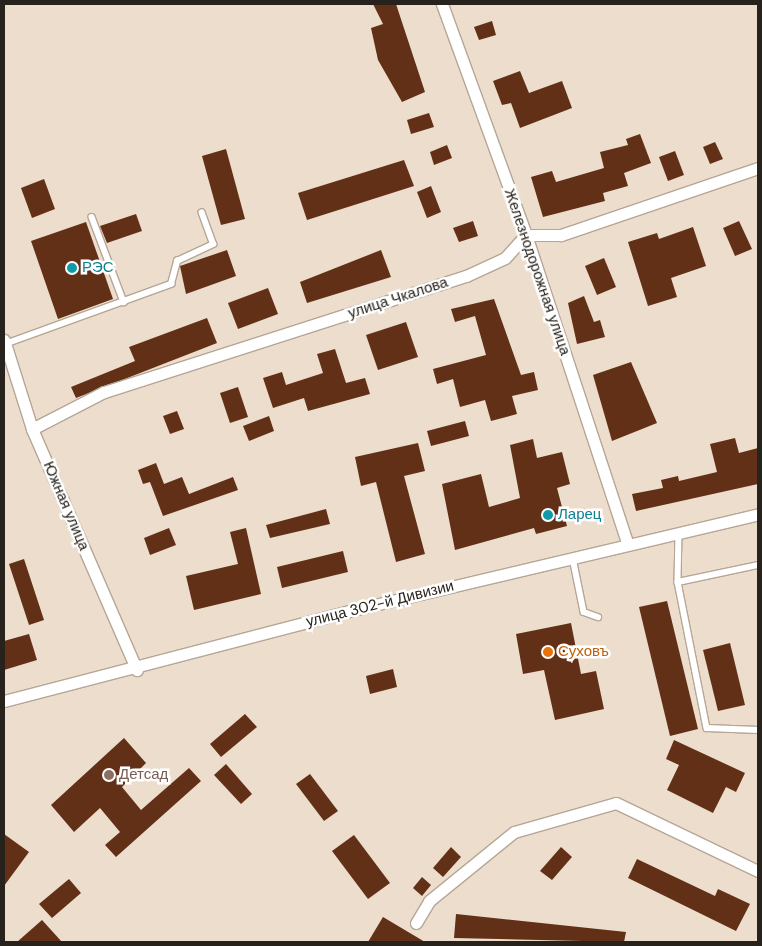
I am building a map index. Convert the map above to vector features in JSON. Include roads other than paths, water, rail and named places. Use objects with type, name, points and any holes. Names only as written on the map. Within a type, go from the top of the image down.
[{"type":"street","name":"Железнодорожная улица","points":[[442,4],[526,235],[627,543]]},
{"type":"street","points":[[526,235],[562,236],[758,168]]},
{"type":"street","name":"улица Чкалова","points":[[32,429],[104,392],[466,276],[505,258],[526,235]]},
{"type":"street","name":"Южная улица","points":[[4,342],[32,429],[136,670]]},
{"type":"street","name":"улица 302-й Дивизии","points":[[4,701],[136,670],[349,610],[573,558],[627,543],[758,514]]},
{"type":"street","points":[[416,923],[429,901],[514,832],[616,803],[758,871]]},
{"type":"lane","points":[[4,342],[124,302],[171,284],[177,261],[213,244],[202,213]]},
{"type":"lane","points":[[92,217],[124,302]]},
{"type":"lane","points":[[679,533],[678,582],[707,728],[758,727]]},
{"type":"lane","points":[[573,558],[584,612],[598,617]]},
{"type":"lane","points":[[678,582],[758,564]]},
{"type":"place","name":"РЭС","points":[[72,268]]},
{"type":"place","name":"Ларец","points":[[548,515]]},
{"type":"place","name":"Суховъ","points":[[548,652]]},
{"type":"place","name":"Детсад","points":[[109,775]]}]
